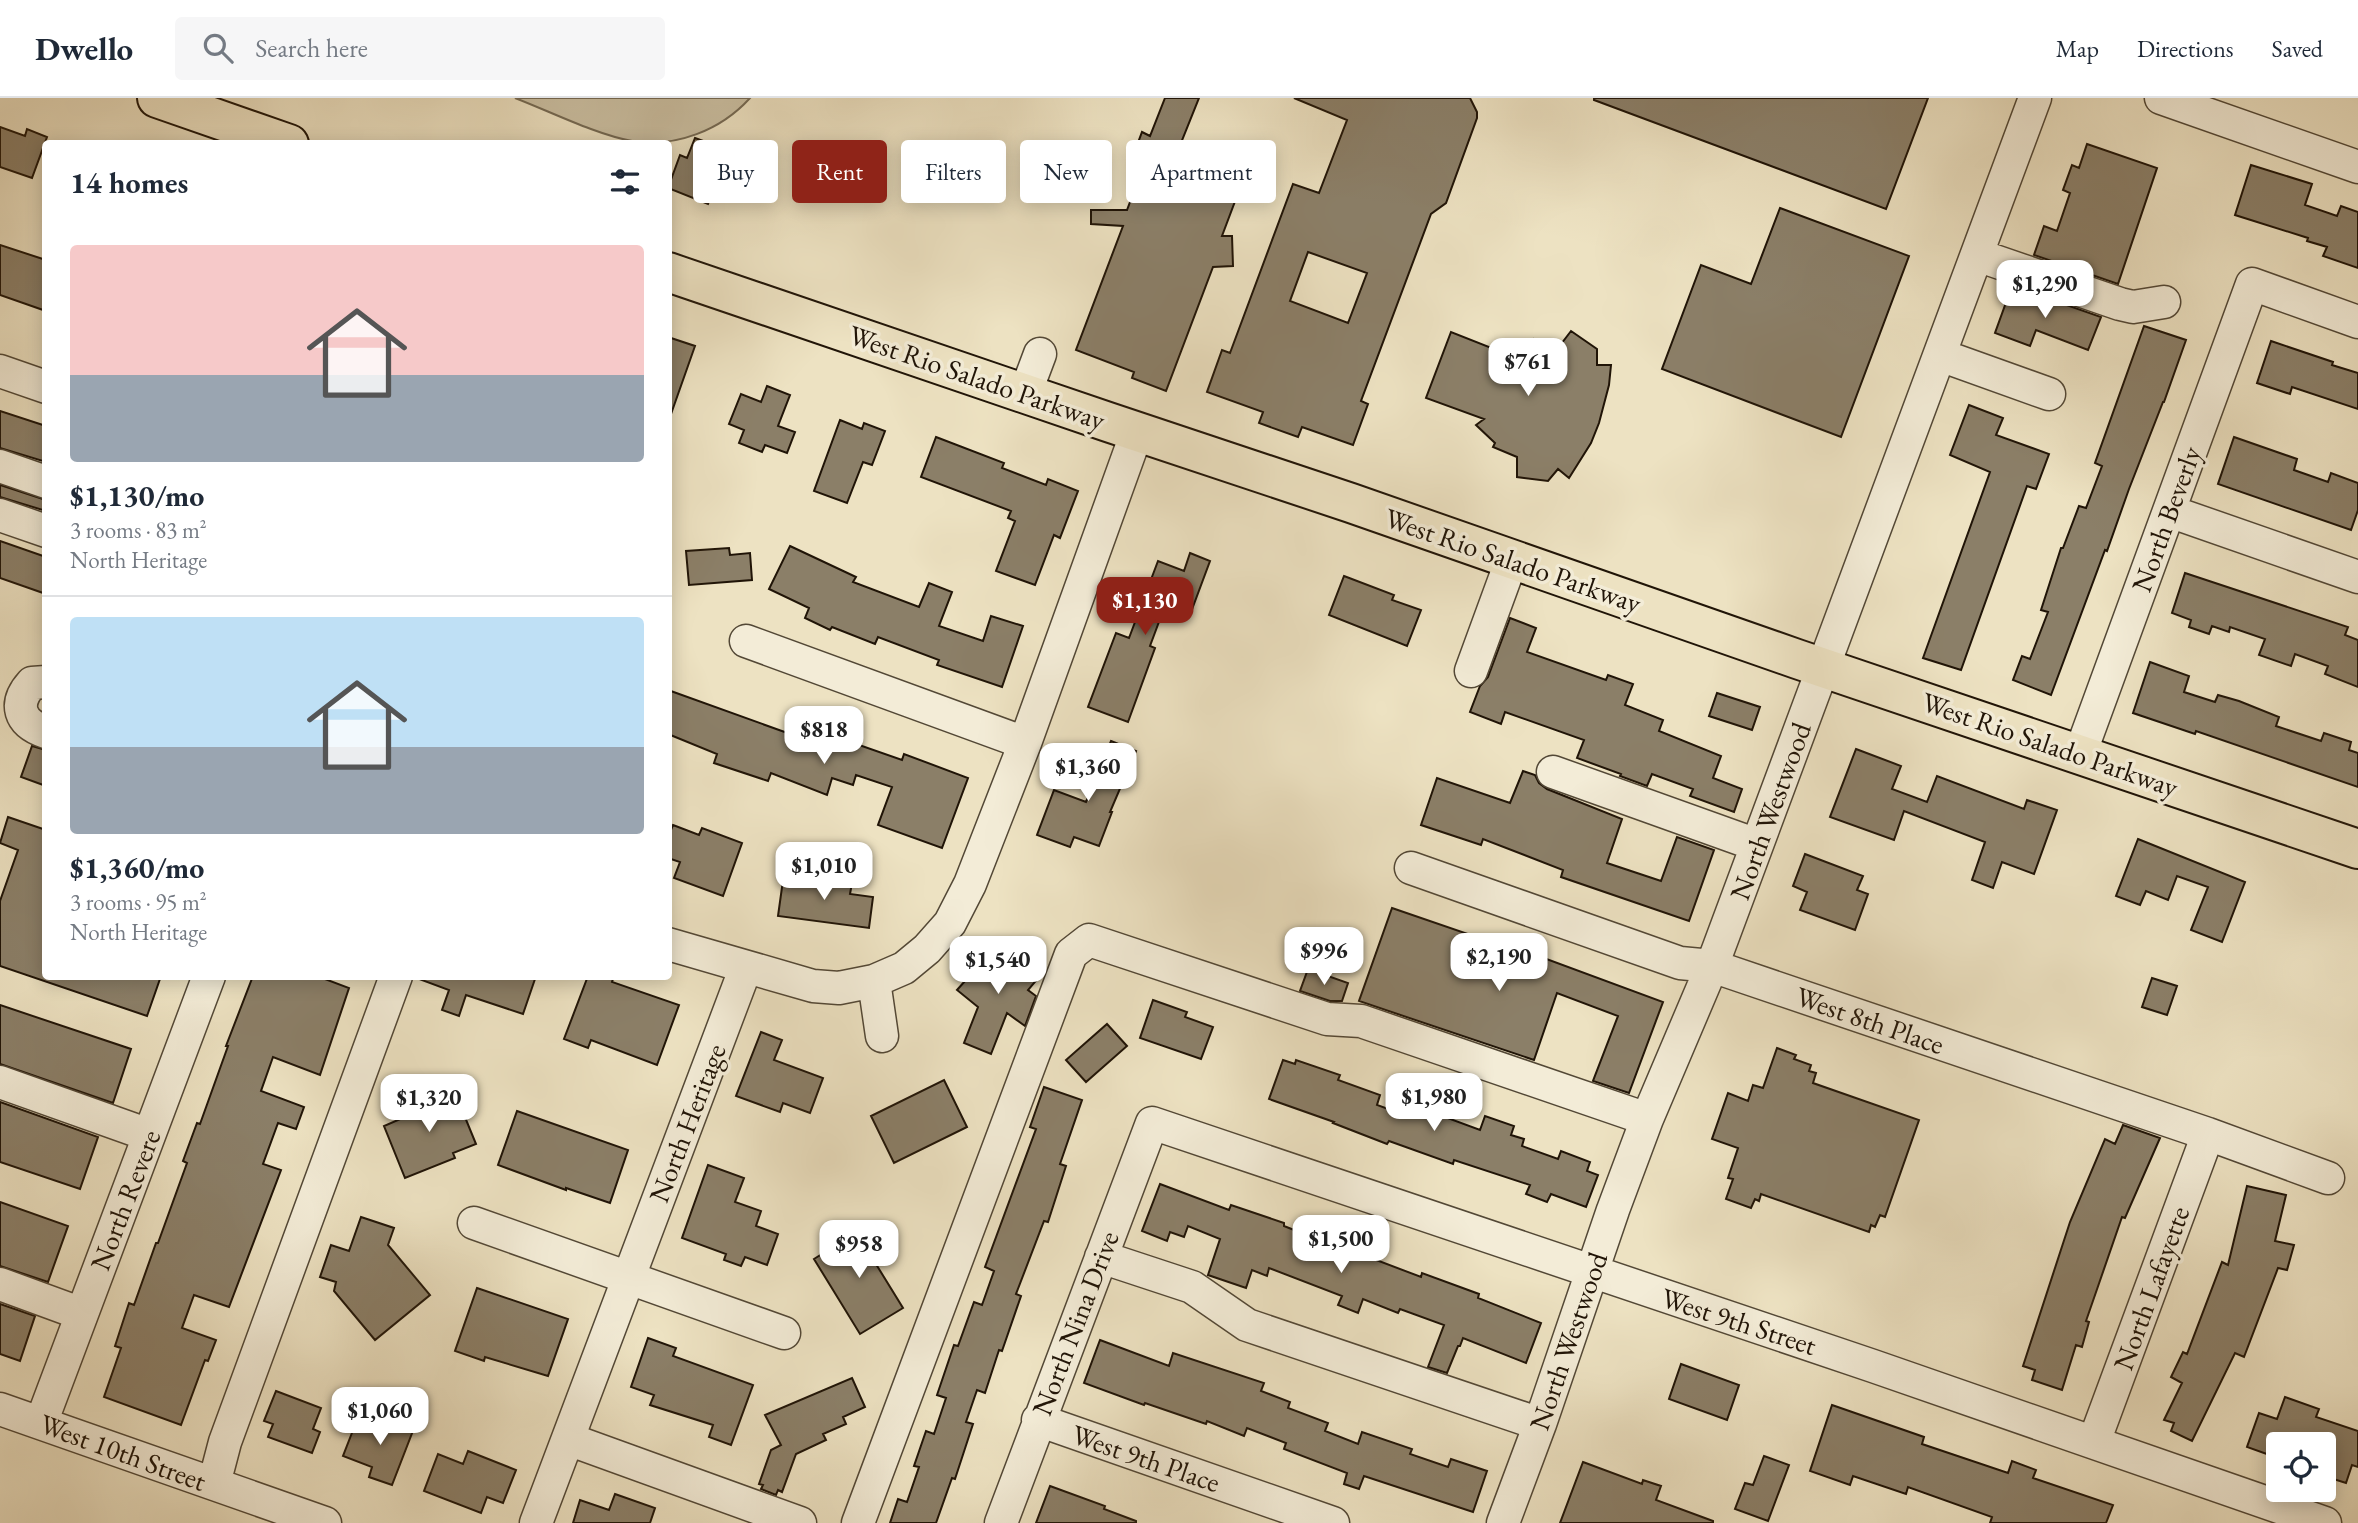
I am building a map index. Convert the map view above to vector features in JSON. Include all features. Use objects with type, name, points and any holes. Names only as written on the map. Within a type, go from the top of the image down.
[{"type":"main road","points":[[157,98],[278,140]]},
{"type":"main road","name":"West Rio Salado Parkway","points":[[672,273],[2358,849]]},
{"type":"street","name":"North Westwood","points":[[1503,1523],[1647,1119],[1712,966],[2035,98]]},
{"type":"street","points":[[2161,98],[2358,167]]},
{"type":"street","points":[[1977,255],[2120,304],[2133,306],[2164,302]]},
{"type":"street","name":"North Beverly","points":[[2080,754],[2252,284],[2358,322]]},
{"type":"street","points":[[1025,394],[1040,354]]},
{"type":"street","points":[[1940,355],[2049,394]]},
{"type":"street","points":[[0,371],[42,386]]},
{"type":"street","points":[[672,945],[813,986],[839,988],[874,981],[904,968],[927,949],[950,923],[970,884],[1025,743],[1137,432]]},
{"type":"street","points":[[0,466],[42,481]]},
{"type":"street","points":[[2169,511],[2358,577]]},
{"type":"street","points":[[0,515],[42,530]]},
{"type":"street","points":[[1471,671],[1512,559]]},
{"type":"street","points":[[746,641],[1025,743]]},
{"type":"street","points":[[42,682],[33,683],[23,692],[20,705],[23,716],[34,728],[42,731]]},
{"type":"street","points":[[1553,772],[1757,845]]},
{"type":"street","name":"West 8th Place","points":[[1411,869],[1680,963],[1712,966],[2208,1134],[2328,1178]]},
{"type":"street","points":[[858,1523],[1070,954],[1089,940],[1327,1019],[1361,1021],[1647,1119]]},
{"type":"street","name":"North Heritage","points":[[536,1523],[746,967]]},
{"type":"street","name":"North Revere","points":[[41,1423],[207,980]]},
{"type":"street","points":[[214,1484],[226,1442],[395,980]]},
{"type":"street","points":[[874,981],[882,1036]]},
{"type":"street","points":[[0,1082],[149,1135]]},
{"type":"street","name":"West 9th Street","points":[[1152,1123],[2094,1442],[2325,1523]]},
{"type":"street","name":"North Nina Drive","points":[[1000,1523],[1152,1123]]},
{"type":"street","name":"North Lafayette","points":[[2094,1442],[2208,1134]]},
{"type":"street","points":[[474,1223],[784,1333]]},
{"type":"street","points":[[1101,1256],[1192,1287],[1247,1325],[1540,1424]]},
{"type":"street","points":[[0,1284],[82,1314]]},
{"type":"street","name":"West 10th Street","points":[[0,1409],[325,1523]]},
{"type":"street","name":"West 9th Place","points":[[1038,1420],[1333,1523]]},
{"type":"street","points":[[568,1440],[800,1523]]},
{"type":"shaded area","points":[[515,98],[750,98],[712,128],[672,141],[627,140],[573,122]]},
{"type":"building","points":[[1165,98],[1199,98],[1182,140],[1139,140],[1142,132],[1150,136]]},
{"type":"building","points":[[1294,98],[1470,98],[1477,112],[1446,203],[1431,214],[1361,401],[1368,404],[1353,445],[1302,427],[1298,437],[1259,423],[1263,412],[1207,392],[1222,350],[1230,353],[1293,184],[1319,193],[1347,120]],"holes":[[[1308,252],[1367,273],[1348,323],[1290,301]]]},
{"type":"building","points":[[1594,98],[1928,98],[1886,209]]},
{"type":"building","points":[[0,127],[25,136],[27,129],[47,137],[42,140],[42,151],[32,178],[0,167]]},
{"type":"building","points":[[693,143],[693,198],[672,190],[672,177],[680,155],[687,158]]},
{"type":"building","points":[[2087,144],[2157,168],[2118,284],[2034,255],[2044,226],[2057,231],[2070,193],[2063,190],[2072,165],[2079,168]]},
{"type":"building","points":[[2251,165],[2312,184],[2305,205],[2337,216],[2341,206],[2358,212],[2358,268],[2323,256],[2327,247],[2307,241],[2308,238],[2235,215]]},
{"type":"building","points":[[1130,203],[1234,203],[1222,236],[1232,236],[1233,266],[1213,267],[1166,391],[1132,378],[1134,372],[1076,350],[1123,226],[1091,224],[1091,210],[1127,210]]},
{"type":"building","points":[[1780,208],[1909,256],[1841,437],[1662,369],[1701,265],[1751,284]]},
{"type":"building","points":[[0,245],[42,259],[42,310],[0,295]]},
{"type":"building","points":[[2012,286],[2101,317],[2088,350],[2036,330],[2030,346],[1995,333]]},
{"type":"building","points":[[2144,326],[2186,340],[2051,695],[2013,680],[2022,656],[2030,659],[2048,612],[2041,610],[2061,548],[2079,506],[2086,508],[2102,466],[2095,463]]},
{"type":"building","points":[[1571,331],[1597,349],[1597,365],[1611,365],[1599,423],[1591,443],[1569,478],[1558,469],[1548,481],[1517,477],[1517,457],[1493,447],[1495,443],[1476,425],[1484,419],[1426,398],[1451,332],[1509,355],[1507,343],[1533,344],[1534,339],[1558,348]]},
{"type":"building","points":[[672,338],[695,346],[672,411]]},
{"type":"building","points":[[2271,341],[2358,373],[2358,409],[2292,387],[2290,394],[2257,383]]},
{"type":"building","points":[[767,386],[790,395],[778,426],[795,432],[787,453],[765,445],[762,452],[739,443],[744,430],[729,424],[741,394],[761,402]]},
{"type":"building","points":[[1969,405],[2003,418],[1996,435],[2049,454],[2036,489],[2027,486],[1961,670],[1923,658],[1990,472],[1950,455]]},
{"type":"building","points":[[0,411],[42,425],[42,461],[0,448]]},
{"type":"building","points":[[840,420],[862,429],[864,423],[885,431],[872,465],[863,462],[847,503],[814,491]]},
{"type":"building","points":[[936,437],[1004,463],[1002,468],[1046,485],[1048,479],[1078,491],[1060,538],[1054,535],[1035,585],[996,571],[1015,521],[1008,518],[1011,511],[921,477]]},
{"type":"building","points":[[2234,437],[2297,459],[2294,470],[2328,482],[2331,473],[2358,483],[2358,510],[2351,530],[2218,484]]},
{"type":"building","points":[[0,485],[42,499],[42,510],[0,497]]},
{"type":"building","points":[[0,541],[42,556],[42,593],[0,578]]},
{"type":"building","points":[[790,546],[856,577],[853,582],[919,607],[929,583],[952,592],[939,626],[983,641],[991,616],[1023,626],[1002,687],[937,665],[939,660],[878,637],[875,644],[832,627],[830,630],[805,618],[809,608],[769,589]]},
{"type":"building","points":[[729,548],[730,555],[750,553],[752,580],[689,585],[686,551]]},
{"type":"building","points":[[1190,553],[1210,561],[1191,612],[1166,603],[1150,646],[1155,648],[1128,722],[1088,707],[1116,633],[1129,638],[1158,561],[1184,571]]},
{"type":"building","points":[[2185,573],[2348,627],[2345,635],[2358,640],[2358,687],[2325,674],[2328,666],[2295,654],[2291,666],[2259,655],[2265,639],[2230,627],[2229,632],[2212,626],[2209,634],[2189,627],[2191,620],[2172,613]]},
{"type":"building","points":[[1344,576],[1394,595],[1392,600],[1421,610],[1407,646],[1329,615]]},
{"type":"building","points":[[1510,618],[1536,628],[1527,652],[1606,680],[1608,675],[1633,684],[1625,705],[1663,720],[1659,731],[1721,756],[1713,778],[1742,789],[1734,812],[1690,796],[1693,789],[1652,774],[1647,786],[1577,758],[1584,740],[1505,712],[1501,724],[1470,712],[1480,686],[1488,677]]},
{"type":"building","points":[[2150,662],[2189,676],[2184,692],[2215,702],[2218,695],[2239,701],[2279,717],[2276,726],[2321,741],[2324,733],[2351,742],[2349,750],[2358,753],[2358,787],[2196,731],[2195,734],[2133,713]]},
{"type":"building","points":[[672,691],[818,744],[822,732],[902,760],[904,754],[968,778],[942,848],[878,825],[892,787],[856,775],[853,785],[832,778],[827,795],[771,773],[768,781],[714,763],[717,754],[672,736]]},
{"type":"building","points":[[1717,693],[1760,707],[1752,730],[1709,716]]},
{"type":"building","points":[[1111,741],[1136,751],[1099,846],[1074,837],[1070,847],[1037,835],[1054,790],[1086,802]]},
{"type":"building","points":[[32,746],[42,749],[42,785],[21,777]]},
{"type":"building","points":[[1856,749],[1901,766],[1892,789],[1927,802],[1937,776],[2024,809],[2027,800],[2057,810],[2034,874],[2002,862],[1993,888],[1972,880],[1985,842],[1904,811],[1894,840],[1830,817]]},
{"type":"building","points":[[1523,771],[1535,775],[1539,783],[1547,789],[1622,819],[1607,863],[1661,881],[1677,837],[1714,850],[1689,921],[1561,877],[1563,870],[1483,839],[1481,845],[1421,825],[1437,778],[1510,803]]},
{"type":"building","points":[[8,817],[42,829],[42,980],[160,980],[147,1016],[0,966],[0,901],[18,850],[0,843]]},
{"type":"building","points":[[673,825],[699,835],[702,828],[742,843],[723,896],[674,878],[680,862],[672,859]]},
{"type":"building","points":[[2138,839],[2245,882],[2222,942],[2191,930],[2208,887],[2177,876],[2168,900],[2146,891],[2140,905],[2116,896]]},
{"type":"building","points":[[1805,854],[1863,876],[1857,890],[1868,894],[1855,930],[1800,910],[1807,892],[1793,886]]},
{"type":"building","points":[[784,873],[852,883],[850,894],[873,897],[869,928],[778,916]]},
{"type":"building","points":[[1392,908],[1532,956],[1533,954],[1663,1002],[1629,1093],[1593,1081],[1618,1016],[1557,993],[1534,1060],[1359,1001]]},
{"type":"building","points":[[999,943],[1040,976],[1028,990],[1036,996],[1025,1026],[1007,1013],[991,1054],[964,1043],[978,1007],[957,990]]},
{"type":"building","points":[[1308,969],[1348,983],[1342,1001],[1330,1001],[1300,991]]},
{"type":"building","points":[[2152,978],[2177,986],[2167,1015],[2142,1007]]},
{"type":"building","points":[[251,980],[328,980],[349,988],[320,1075],[273,1057],[261,1091],[304,1107],[296,1129],[278,1123],[263,1164],[281,1170],[229,1307],[194,1295],[182,1328],[216,1340],[208,1361],[205,1360],[181,1425],[104,1397],[121,1348],[115,1346],[129,1303],[134,1305],[158,1243],[187,1163],[183,1161],[197,1123],[200,1124]]},
{"type":"building","points":[[422,980],[535,980],[523,1014],[466,995],[459,1016],[442,1010],[449,990]]},
{"type":"building","points":[[586,980],[613,980],[612,982],[679,1005],[657,1065],[591,1040],[588,1048],[564,1039]]},
{"type":"building","points":[[1153,1000],[1187,1012],[1185,1017],[1213,1027],[1201,1059],[1140,1038]]},
{"type":"building","points":[[0,1005],[131,1049],[113,1103],[0,1064]]},
{"type":"building","points":[[1107,1024],[1127,1046],[1086,1082],[1066,1060]]},
{"type":"building","points":[[761,1032],[782,1040],[774,1060],[823,1078],[810,1113],[783,1103],[780,1112],[736,1096]]},
{"type":"building","points":[[1777,1048],[1796,1055],[1794,1059],[1811,1065],[1809,1071],[1816,1073],[1813,1083],[1919,1120],[1885,1217],[1880,1215],[1875,1227],[1871,1225],[1869,1232],[1761,1194],[1759,1201],[1755,1199],[1751,1208],[1726,1199],[1733,1179],[1728,1178],[1738,1148],[1712,1139],[1728,1093],[1748,1101],[1753,1085],[1763,1088]]},
{"type":"building","points":[[1283,1060],[1295,1064],[1296,1060],[1340,1075],[1338,1080],[1380,1095],[1377,1105],[1410,1117],[1417,1100],[1444,1110],[1442,1116],[1480,1130],[1485,1116],[1514,1126],[1511,1135],[1524,1139],[1522,1146],[1558,1159],[1561,1151],[1590,1162],[1587,1171],[1598,1175],[1586,1207],[1551,1194],[1547,1202],[1526,1194],[1530,1185],[1454,1160],[1453,1164],[1389,1141],[1387,1144],[1269,1099]]},
{"type":"building","points":[[944,1080],[967,1127],[894,1163],[871,1116]]},
{"type":"building","points":[[1044,1087],[1082,1100],[1060,1164],[1066,1166],[1048,1222],[1044,1221],[1016,1294],[1021,1296],[985,1393],[977,1390],[966,1422],[973,1424],[955,1479],[952,1478],[936,1523],[890,1523],[898,1499],[907,1502],[919,1467],[914,1466],[926,1431],[934,1434],[946,1398],[937,1395],[954,1345],[958,1346],[974,1302],[982,1305],[994,1271],[985,1267],[1036,1129],[1030,1127]]},
{"type":"building","points":[[440,1093],[445,1105],[458,1100],[476,1144],[453,1153],[455,1158],[405,1178],[384,1126],[405,1117],[401,1108]]},
{"type":"building","points":[[0,1102],[98,1137],[80,1189],[0,1162]]},
{"type":"building","points":[[517,1111],[628,1150],[610,1203],[498,1165]]},
{"type":"building","points":[[2123,1125],[2160,1138],[2125,1218],[2122,1217],[2086,1321],[2089,1322],[2082,1347],[2076,1345],[2062,1390],[2032,1380],[2035,1370],[2023,1366],[2070,1222],[2105,1139],[2115,1144]]},
{"type":"building","points":[[708,1165],[744,1178],[735,1202],[761,1211],[756,1226],[778,1234],[767,1265],[745,1257],[741,1266],[724,1260],[726,1254],[682,1238]]},
{"type":"building","points":[[1160,1184],[1229,1210],[1231,1205],[1284,1223],[1284,1226],[1357,1255],[1358,1253],[1421,1277],[1422,1273],[1479,1294],[1478,1298],[1541,1323],[1526,1363],[1463,1338],[1447,1373],[1428,1367],[1444,1325],[1400,1309],[1398,1313],[1363,1299],[1358,1313],[1338,1305],[1342,1296],[1269,1268],[1267,1276],[1252,1270],[1246,1288],[1208,1275],[1220,1239],[1188,1226],[1184,1237],[1170,1232],[1167,1241],[1142,1231]]},
{"type":"building","points":[[2247,1186],[2286,1195],[2275,1241],[2294,1245],[2287,1270],[2278,1268],[2244,1357],[2235,1353],[2192,1441],[2171,1431],[2174,1423],[2164,1420],[2182,1383],[2171,1377],[2183,1352],[2187,1354],[2222,1262],[2228,1265]]},
{"type":"building","points":[[0,1202],[68,1226],[48,1282],[0,1266]]},
{"type":"building","points":[[361,1217],[394,1228],[388,1245],[430,1295],[375,1340],[334,1291],[336,1282],[320,1277],[331,1245],[349,1251]]},
{"type":"building","points":[[868,1225],[883,1248],[871,1256],[903,1308],[860,1334],[814,1259]]},
{"type":"building","points":[[477,1288],[568,1319],[548,1376],[485,1357],[484,1361],[455,1351]]},
{"type":"building","points":[[0,1304],[35,1316],[20,1361],[0,1354]]},
{"type":"building","points":[[648,1338],[676,1348],[673,1356],[753,1385],[731,1445],[709,1437],[713,1425],[650,1405],[654,1395],[631,1387]]},
{"type":"building","points":[[1100,1340],[1169,1366],[1173,1353],[1264,1383],[1261,1391],[1290,1402],[1288,1408],[1328,1423],[1325,1431],[1358,1444],[1362,1432],[1412,1449],[1410,1454],[1448,1467],[1451,1459],[1487,1471],[1473,1512],[1364,1476],[1359,1489],[1344,1484],[1347,1473],[1284,1449],[1286,1443],[1247,1428],[1244,1436],[1207,1421],[1206,1424],[1145,1403],[1144,1405],[1084,1383]]},
{"type":"building","points":[[1681,1364],[1739,1385],[1727,1420],[1669,1399]]},
{"type":"building","points":[[852,1378],[865,1407],[843,1417],[846,1424],[823,1434],[826,1440],[796,1454],[782,1492],[778,1490],[776,1495],[761,1489],[763,1485],[759,1484],[771,1450],[781,1445],[765,1415]]},
{"type":"building","points":[[276,1391],[321,1408],[313,1429],[320,1432],[312,1453],[268,1437],[273,1424],[264,1421]]},
{"type":"building","points":[[2285,1397],[2319,1409],[2316,1417],[2358,1431],[2358,1467],[2352,1465],[2346,1483],[2336,1480],[2336,1432],[2266,1432],[2266,1454],[2247,1447],[2259,1413],[2277,1419]]},
{"type":"building","points":[[1832,1405],[1924,1437],[1922,1444],[2008,1473],[2012,1461],[2036,1470],[2033,1478],[2113,1505],[2106,1523],[1990,1523],[1992,1517],[1908,1487],[1906,1494],[1853,1476],[1850,1485],[1810,1471]]},
{"type":"building","points":[[379,1416],[414,1428],[392,1485],[369,1477],[372,1467],[343,1456],[357,1420],[375,1427]]},
{"type":"building","points":[[468,1451],[516,1470],[503,1503],[487,1497],[481,1513],[424,1491],[438,1454],[463,1464]]},
{"type":"building","points":[[1764,1456],[1789,1465],[1768,1521],[1735,1509],[1745,1483],[1753,1485]]},
{"type":"building","points":[[1583,1462],[1642,1484],[1643,1480],[1661,1486],[1656,1500],[1713,1523],[1560,1523]]},
{"type":"building","points":[[1050,1486],[1105,1506],[1104,1509],[1136,1523],[1036,1523]]},
{"type":"building","points":[[615,1494],[655,1508],[650,1523],[573,1523],[580,1500],[609,1510]]}]
